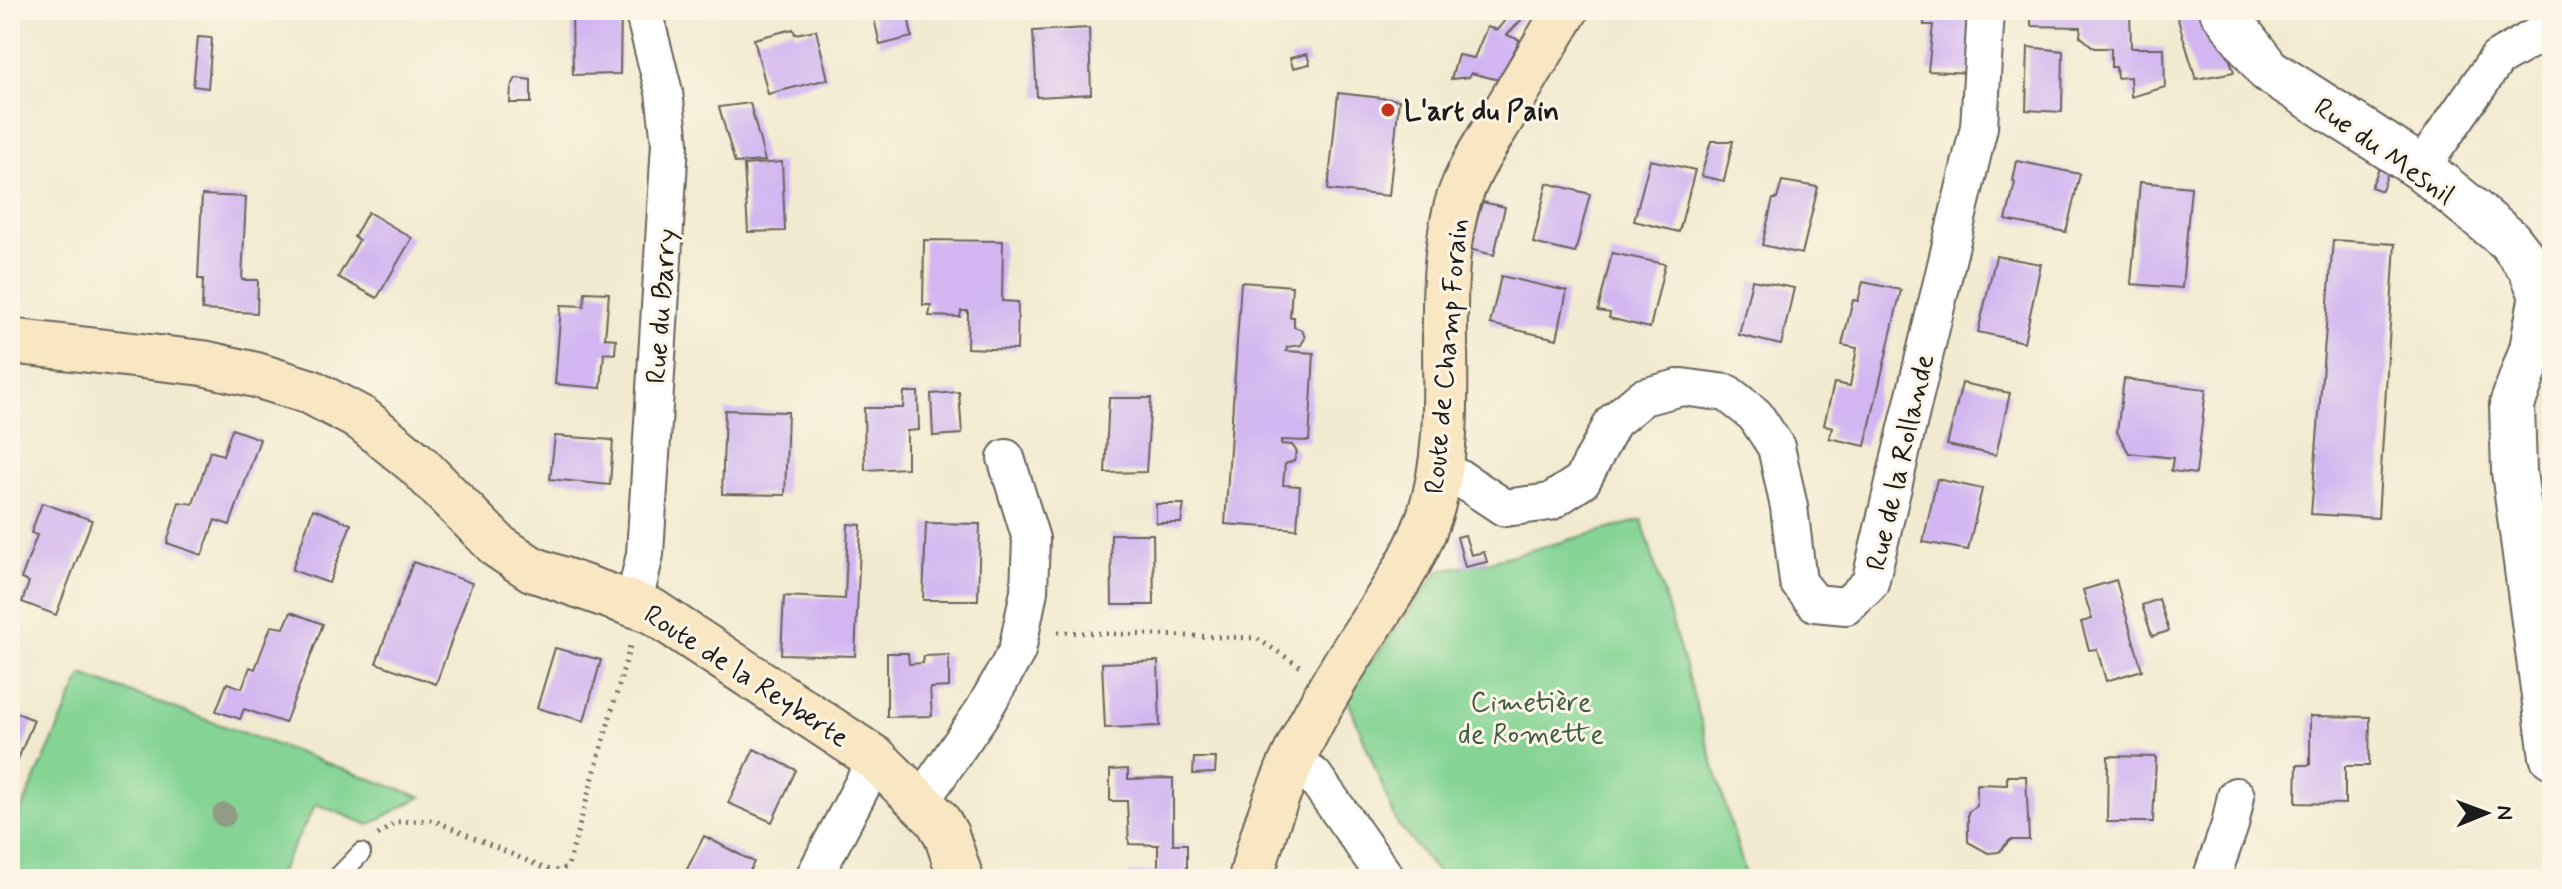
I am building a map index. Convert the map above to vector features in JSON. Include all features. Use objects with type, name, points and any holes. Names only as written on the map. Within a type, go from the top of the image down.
[{"type":"main road","name":"Route de Champ Forain","points":[[1251,879],[1291,760],[1331,687],[1413,555],[1429,518],[1440,474],[1447,271],[1454,216],[1469,173],[1566,10]]},
{"type":"main road","name":"Route de la Reyberte","points":[[10,341],[203,363],[311,392],[362,419],[417,464],[499,547],[532,569],[643,607],[876,759],[921,801],[946,834],[961,879]]},
{"type":"street","name":"Rue de la Rollande","points":[[1440,474],[1461,479],[1505,508],[1550,502],[1582,481],[1613,422],[1643,397],[1682,387],[1727,393],[1755,415],[1776,447],[1789,507],[1798,582],[1815,603],[1846,606],[1870,583],[1979,127],[1986,10]]},
{"type":"street","name":"Rue du Mesnil","points":[[2222,10],[2268,70],[2421,168],[2509,240],[2530,267],[2547,299]]},
{"type":"street","name":"Rue du Barry","points":[[643,607],[670,143],[653,13]]},
{"type":"street","points":[[2421,168],[2497,59],[2552,27]]},
{"type":"street","points":[[2547,299],[2512,405],[2514,472],[2552,756]]},
{"type":"street","points":[[921,801],[983,711],[1017,651],[1029,591],[1031,539],[1006,458]]},
{"type":"street","points":[[813,879],[876,759]]},
{"type":"street","points":[[1291,760],[1314,776],[1387,879]]},
{"type":"street","points":[[2211,879],[2230,825],[2236,796]]},
{"type":"lane","points":[[336,879],[361,853]]},
{"type":"path","points":[[361,853],[381,831],[396,822],[433,820],[546,869],[559,871],[568,866],[643,607]]},
{"type":"path","points":[[1021,631],[1256,638],[1331,687]]},
{"type":"green space","name":"Cimetière de Romette","points":[[1642,520],[1747,879],[1442,879],[1397,823],[1346,695],[1440,570],[1487,562]]},
{"type":"green space","points":[[82,675],[421,797],[369,825],[316,804],[276,879],[10,879],[10,835]]},
{"type":"building","points":[[572,10],[621,10],[620,74],[573,75]]},
{"type":"building","points":[[875,10],[907,10],[912,37],[880,45],[873,14]]},
{"type":"building","points":[[1513,10],[1528,10],[1507,35],[1520,40],[1499,80],[1471,73],[1469,77],[1451,79],[1458,55],[1474,58],[1487,27],[1497,30]]},
{"type":"building","points":[[1925,10],[1978,10],[1973,73],[1928,71],[1933,25],[1924,25]]},
{"type":"building","points":[[2031,10],[2130,10],[2131,48],[2164,48],[2165,87],[2131,97],[2130,77],[2117,78],[2116,67],[2111,67],[2111,48],[2094,48],[2080,36],[2081,27],[2031,26]]},
{"type":"building","points":[[2175,10],[2206,10],[2223,39],[2234,72],[2196,79]]},
{"type":"building","points":[[1089,28],[1091,94],[1037,97],[1033,31]]},
{"type":"building","points":[[793,29],[795,34],[816,30],[828,79],[768,94],[754,39]]},
{"type":"building","points":[[198,37],[212,38],[208,88],[193,86]]},
{"type":"building","points":[[2028,47],[2063,51],[2062,112],[2026,110]]},
{"type":"building","points":[[1307,54],[1310,64],[1293,68],[1290,58]]},
{"type":"building","points":[[516,78],[531,80],[531,103],[510,103],[511,87]]},
{"type":"building","points":[[1338,93],[1399,100],[1389,196],[1328,190]]},
{"type":"building","points":[[750,103],[765,161],[735,163],[719,107]]},
{"type":"building","points":[[1711,141],[1733,141],[1724,181],[1701,176]]},
{"type":"building","points":[[1650,160],[1695,170],[1679,232],[1634,221]]},
{"type":"building","points":[[2017,161],[2080,174],[2066,232],[2006,220]]},
{"type":"building","points":[[782,162],[785,231],[748,232],[744,165]]},
{"type":"building","points":[[2379,169],[2388,172],[2382,191],[2371,187]]},
{"type":"building","points":[[1782,181],[1818,187],[1802,254],[1762,245],[1773,199],[1777,199]]},
{"type":"building","points":[[2140,182],[2191,187],[2182,288],[2131,284]]},
{"type":"building","points":[[1547,183],[1590,194],[1575,253],[1533,243]]},
{"type":"building","points":[[202,195],[246,197],[242,280],[258,280],[257,313],[202,310],[203,279],[198,279]]},
{"type":"building","points":[[1482,202],[1505,207],[1494,255],[1469,249]]},
{"type":"building","points":[[368,212],[412,238],[377,298],[338,277],[359,240],[354,237]]},
{"type":"building","points":[[924,240],[1003,241],[1002,301],[1018,302],[1017,350],[967,348],[968,311],[961,311],[960,317],[929,316],[931,305],[923,305]]},
{"type":"building","points":[[2333,240],[2395,244],[2378,518],[2311,514]]},
{"type":"building","points":[[1612,253],[1665,264],[1650,328],[1609,318],[1610,313],[1598,311]]},
{"type":"building","points":[[1996,256],[2041,264],[2024,342],[1978,332]]},
{"type":"building","points":[[1501,276],[1567,291],[1557,339],[1490,324]]},
{"type":"building","points":[[1752,280],[1794,288],[1781,345],[1739,335]]},
{"type":"building","points":[[1241,282],[1292,286],[1290,317],[1294,317],[1294,327],[1302,330],[1305,338],[1301,345],[1287,347],[1286,351],[1314,353],[1309,441],[1281,440],[1281,444],[1292,445],[1297,452],[1294,461],[1285,464],[1283,485],[1300,486],[1297,529],[1225,524]]},
{"type":"building","points":[[1863,282],[1901,290],[1865,446],[1829,438],[1833,427],[1824,425],[1834,383],[1850,386],[1857,348],[1842,345],[1853,300],[1858,301]]},
{"type":"building","points":[[585,292],[609,293],[605,338],[616,339],[615,354],[604,353],[601,388],[555,384],[561,305],[584,306]]},
{"type":"building","points":[[2124,379],[2206,389],[2196,474],[2171,471],[2173,458],[2129,453],[2117,432]]},
{"type":"building","points":[[1962,383],[2010,393],[1996,455],[1947,445]]},
{"type":"building","points":[[904,392],[918,392],[919,430],[907,431],[907,468],[865,470],[864,408],[903,408]]},
{"type":"building","points":[[959,392],[962,434],[933,436],[931,394]]},
{"type":"building","points":[[1109,398],[1151,398],[1146,472],[1105,473]]},
{"type":"building","points":[[725,410],[788,412],[785,495],[722,494]]},
{"type":"building","points":[[232,429],[260,439],[230,525],[215,520],[202,555],[167,543],[179,502],[193,504],[210,451],[223,455]]},
{"type":"building","points":[[555,436],[613,440],[610,485],[550,479]]},
{"type":"building","points":[[1937,479],[1982,489],[1968,550],[1923,542]]},
{"type":"building","points":[[42,503],[92,520],[56,615],[22,602],[29,582],[21,579],[37,535],[31,533]]},
{"type":"building","points":[[1156,504],[1184,504],[1181,523],[1156,523]]},
{"type":"building","points":[[313,509],[351,524],[329,583],[292,570]]},
{"type":"building","points":[[926,523],[980,524],[978,600],[923,600]]},
{"type":"building","points":[[848,524],[861,525],[855,656],[781,654],[784,596],[845,599]]},
{"type":"building","points":[[1111,534],[1153,534],[1154,605],[1112,605]]},
{"type":"building","points":[[1465,535],[1471,555],[1484,552],[1487,562],[1465,567],[1457,537]]},
{"type":"building","points":[[413,562],[472,583],[436,684],[376,663]]},
{"type":"building","points":[[2116,580],[2142,670],[2106,681],[2097,649],[2089,650],[2081,622],[2092,619],[2083,590]]},
{"type":"building","points":[[2159,599],[2169,631],[2152,636],[2142,605]]},
{"type":"building","points":[[291,612],[323,624],[285,723],[244,709],[240,719],[216,711],[227,683],[242,688],[250,667],[255,669],[271,626],[284,628]]},
{"type":"building","points":[[555,648],[601,660],[584,721],[537,708]]},
{"type":"building","points":[[887,653],[908,653],[909,664],[923,663],[924,656],[949,655],[949,687],[930,688],[932,716],[887,717]]},
{"type":"building","points":[[1158,661],[1160,726],[1105,728],[1102,663]]},
{"type":"building","points":[[10,710],[34,720],[10,779]]},
{"type":"building","points":[[2310,716],[2370,717],[2369,766],[2345,766],[2345,804],[2296,803],[2297,765],[2310,765]]},
{"type":"building","points":[[754,749],[796,770],[772,822],[728,803]]},
{"type":"building","points":[[2108,756],[2156,757],[2153,822],[2107,822]]},
{"type":"building","points":[[1194,758],[1216,758],[1215,773],[1193,774]]},
{"type":"building","points":[[1128,769],[1128,779],[1173,778],[1173,844],[1187,844],[1187,875],[1171,874],[1171,879],[1129,879],[1129,873],[1158,872],[1158,845],[1129,844],[1127,801],[1110,801],[1110,770]]},
{"type":"building","points":[[2007,776],[2026,776],[2029,840],[2010,840],[1999,852],[1988,853],[1968,842],[1968,812],[1977,806],[1977,784],[2007,785]]},
{"type":"building","points":[[704,836],[754,862],[746,879],[682,879]]},
{"type":"place","name":"L'art du Pain","points":[[1388,110]]}]
